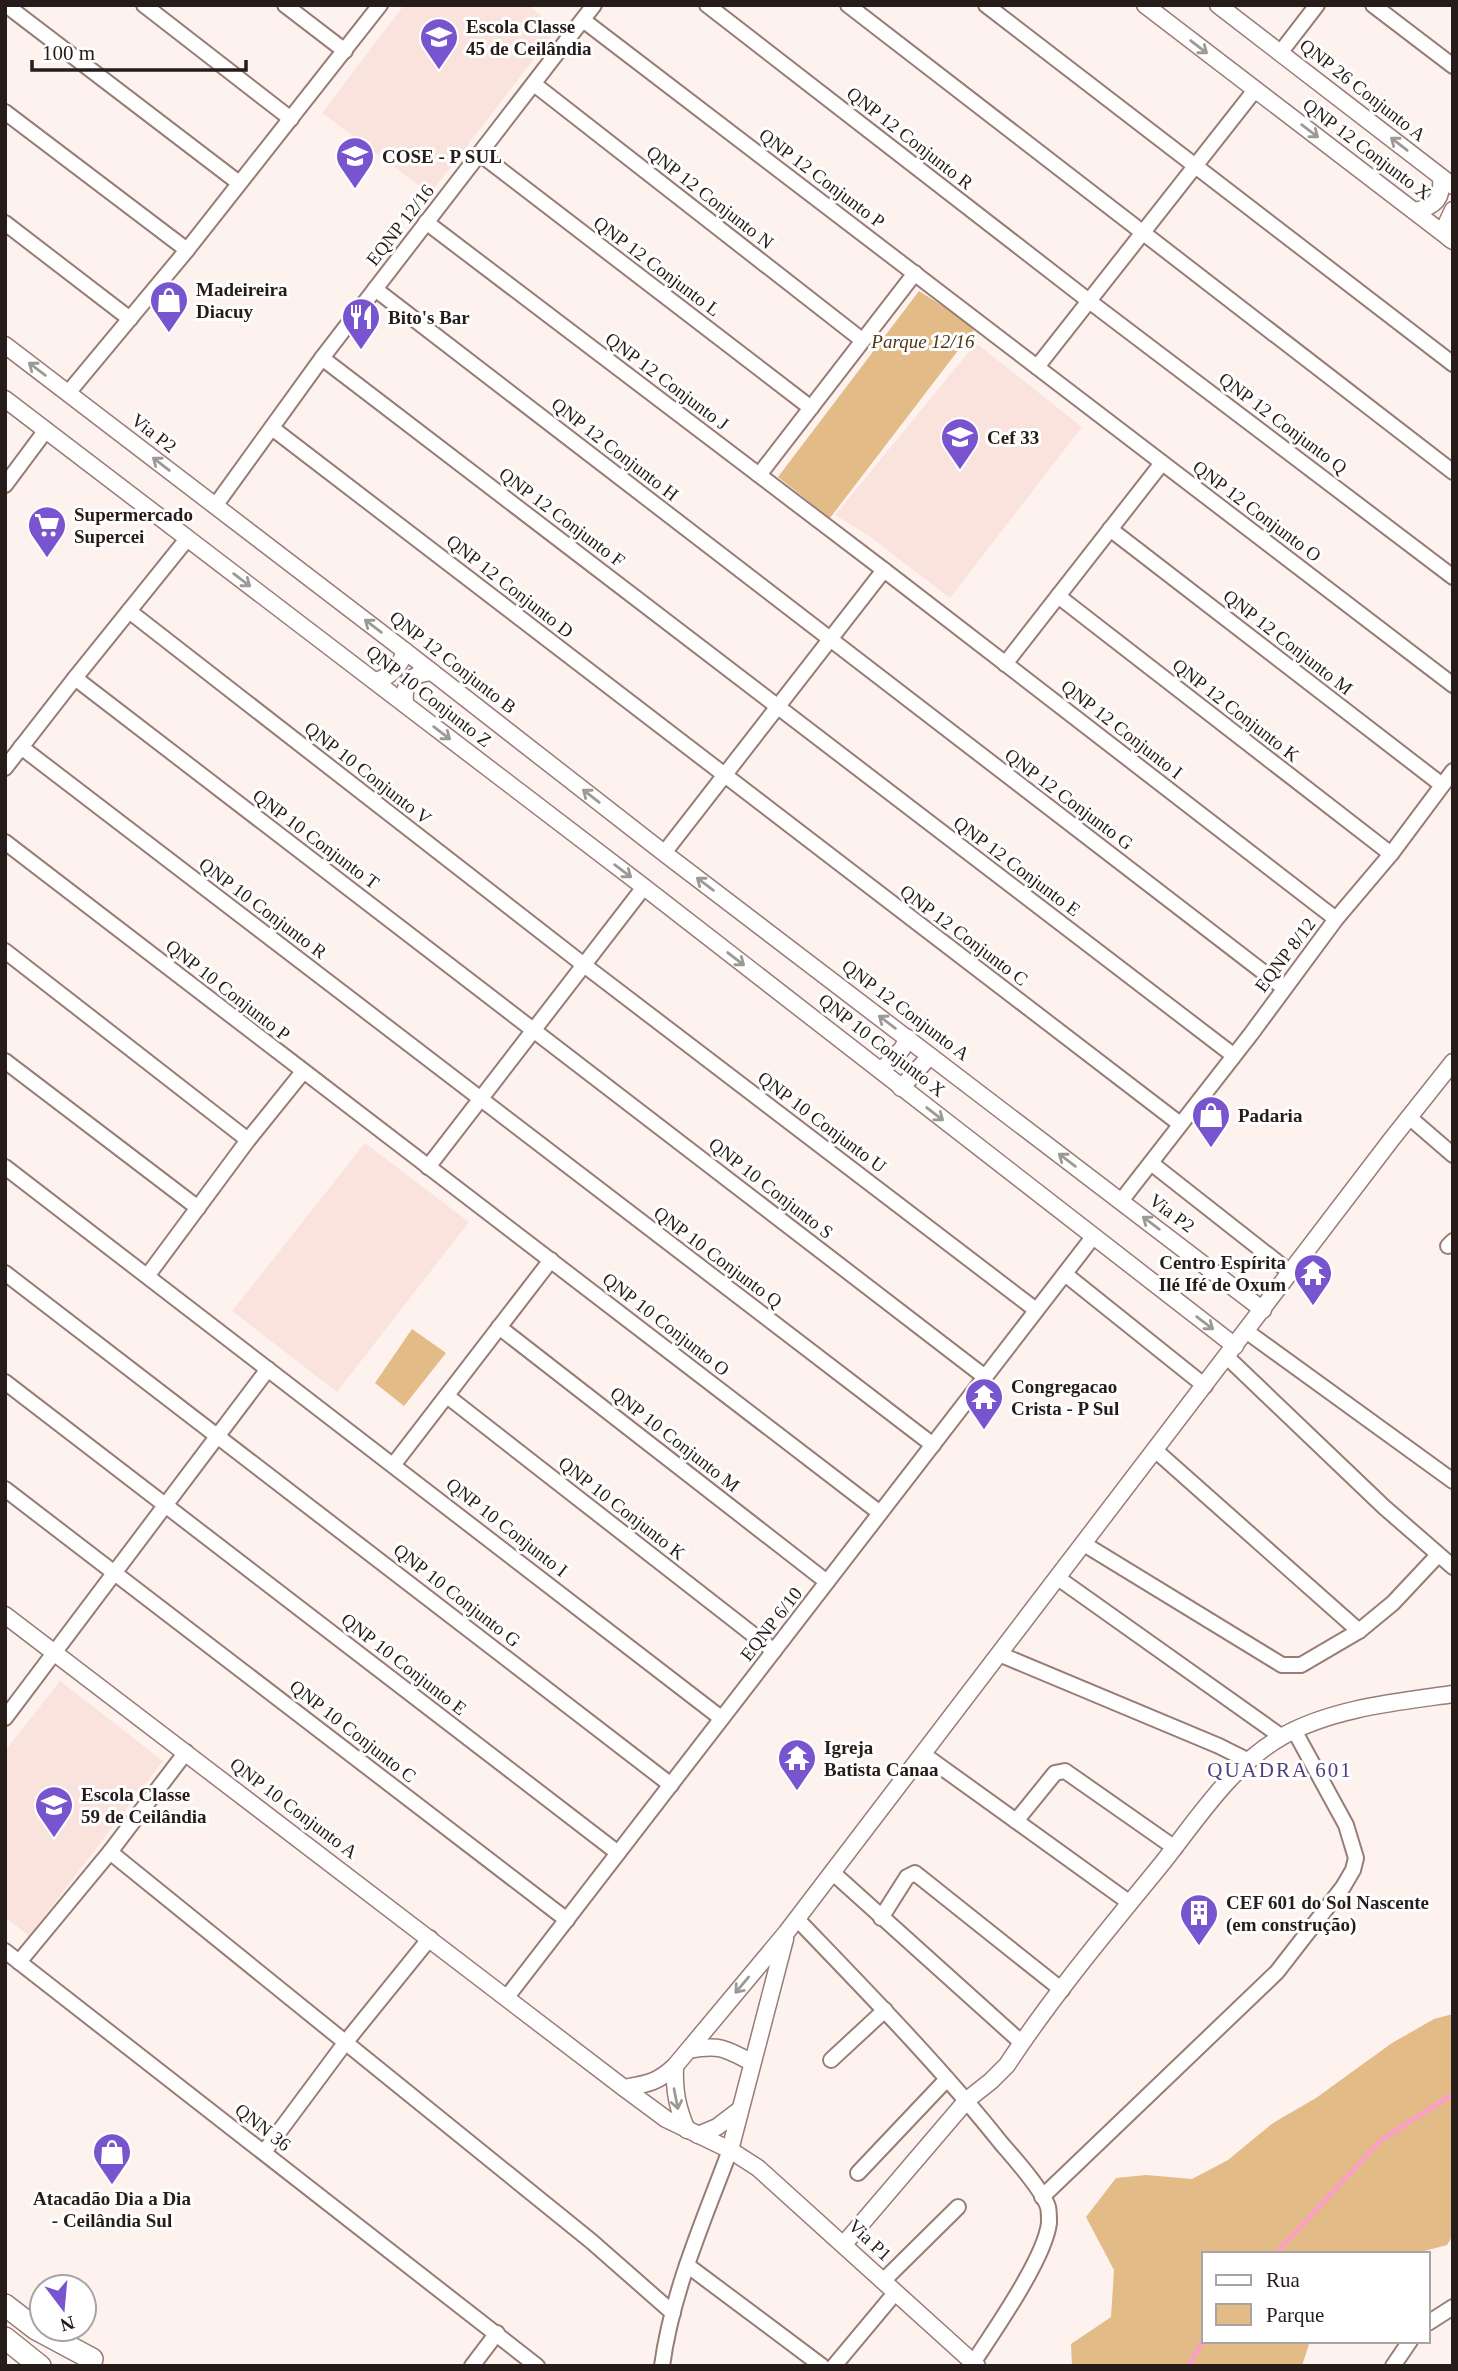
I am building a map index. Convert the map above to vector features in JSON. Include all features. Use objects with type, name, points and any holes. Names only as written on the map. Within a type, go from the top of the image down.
[{"type":"main road","points":[[5,2292],[28,2309]]},
{"type":"main road","points":[[5,2305],[36,2329],[96,2362]]},
{"type":"main road","points":[[5,2338],[40,2366]]},
{"type":"main road","points":[[72,2343],[96,2362]]},
{"type":"street","points":[[6,5],[239,184]]},
{"type":"street","points":[[144,5],[290,119]]},
{"type":"street","points":[[285,5],[345,51]]},
{"type":"street","points":[[68,393],[187,250],[380,5]]},
{"type":"street","name":"EQNP 12/16","points":[[215,506],[322,358],[594,5]]},
{"type":"street","name":"QNP 12 Conjunto R","points":[[707,5],[1089,301]]},
{"type":"street","points":[[848,5],[1453,472]]},
{"type":"street","points":[[986,5],[1453,364]]},
{"type":"street","name":"QNP 12 Conjunto X","points":[[1145,5],[1451,240]]},
{"type":"street","name":"QNP 26 Conjunto A","points":[[1218,5],[1447,181]]},
{"type":"street","points":[[1280,53],[1317,5]]},
{"type":"street","points":[[1373,5],[1453,66]]},
{"type":"street","name":"QNP 12 Conjunto P","points":[[583,20],[1037,367]]},
{"type":"street","name":"QNP 12 Conjunto N","points":[[534,84],[862,340]]},
{"type":"street","points":[[1037,367],[1255,90]]},
{"type":"street","points":[[5,112],[187,250]]},
{"type":"street","name":"QNP 12 Conjunto L","points":[[480,155],[811,408]]},
{"type":"street","points":[[1414,211],[1426,209],[1436,201],[1447,181]]},
{"type":"street","points":[[1451,240],[1446,225],[1453,210]]},
{"type":"street","name":"QNP 12 Conjunto J","points":[[426,222],[884,570]]},
{"type":"street","points":[[5,223],[130,319]]},
{"type":"street","points":[[759,475],[915,273]]},
{"type":"street","name":"QNP 12 Conjunto H","points":[[376,289],[830,640]]},
{"type":"street","name":"QNP 12 Conjunto Q","points":[[1089,301],[1453,577]]},
{"type":"street","name":"Via P2","points":[[5,345],[215,506]]},
{"type":"street","name":"QNP 12 Conjunto F","points":[[322,358],[778,707]]},
{"type":"street","name":"QNP 12 Conjunto O","points":[[1037,367],[1453,685]]},
{"type":"street","points":[[5,399],[187,539],[5,768]]},
{"type":"street","name":"QNP 12 Conjunto D","points":[[272,428],[724,776]]},
{"type":"street","points":[[5,485],[46,430]]},
{"type":"street","points":[[1005,663],[1162,463]]},
{"type":"street","name":"QNP 12 Conjunto B","points":[[215,506],[664,853]]},
{"type":"street","name":"QNP 12 Conjunto M","points":[[1110,529],[1442,785]]},
{"type":"street","name":"QNP 10 Conjunto Z","points":[[187,539],[644,887]]},
{"type":"street","points":[[664,853],[884,570]]},
{"type":"street","name":"QNP 12 Conjunto I","points":[[884,570],[1336,919]]},
{"type":"street","name":"QNP 12 Conjunto K","points":[[1058,596],[1391,854]]},
{"type":"street","name":"QNP 10 Conjunto V","points":[[129,611],[584,965]]},
{"type":"street","name":"QNP 12 Conjunto G","points":[[830,640],[1284,988]]},
{"type":"street","points":[[376,681],[398,667],[405,651]]},
{"type":"street","points":[[405,704],[404,692],[409,681],[419,673],[432,672]]},
{"type":"street","name":"QNP 10 Conjunto T","points":[[75,678],[534,1030]]},
{"type":"street","name":"QNP 12 Conjunto E","points":[[778,707],[1233,1055]]},
{"type":"street","name":"QNP 10 Conjunto R","points":[[21,747],[481,1099]]},
{"type":"street","name":"EQNP 8/12","points":[[1121,1201],[1251,1034],[1336,919],[1391,854],[1453,771]]},
{"type":"street","name":"QNP 12 Conjunto C","points":[[724,776],[1180,1124]]},
{"type":"street","name":"QNP 10 Conjunto P","points":[[5,842],[302,1073],[428,1167]]},
{"type":"street","name":"QNP 12 Conjunto A","points":[[664,853],[1121,1201]]},
{"type":"street","points":[[428,1167],[644,887]]},
{"type":"street","name":"QNP 10 Conjunto X","points":[[644,887],[1093,1237]]},
{"type":"street","points":[[5,951],[248,1140]]},
{"type":"street","name":"QNP 10 Conjunto U","points":[[584,965],[1036,1310]]},
{"type":"street","name":"QNP 10 Conjunto S","points":[[534,1030],[985,1377]]},
{"type":"street","points":[[881,1071],[902,1049],[908,1038]]},
{"type":"street","points":[[901,1088],[930,1056]]},
{"type":"street","points":[[5,1060],[198,1208]]},
{"type":"street","points":[[507,1997],[624,2088],[650,2084],[662,2078],[675,2066],[797,1919],[1453,1062]]},
{"type":"street","points":[[148,1275],[248,1140],[302,1073]]},
{"type":"street","name":"QNP 10 Conjunto Q","points":[[481,1099],[933,1445]]},
{"type":"street","points":[[1409,1117],[1453,1155]]},
{"type":"street","points":[[1151,1163],[1291,1273]]},
{"type":"street","name":"QNP 10 Conjunto I","points":[[5,1167],[722,1718]]},
{"type":"street","name":"QNP 10 Conjunto O","points":[[428,1167],[880,1513]]},
{"type":"street","name":"Via P2","points":[[1121,1201],[1263,1310]]},
{"type":"street","points":[[1093,1237],[1231,1352],[1384,1507],[1453,1567]]},
{"type":"street","name":"EQNP 6/10","points":[[507,1997],[1093,1237]]},
{"type":"street","points":[[394,1464],[551,1259]]},
{"type":"street","name":"QNP 10 Conjunto G","points":[[5,1273],[671,1785]]},
{"type":"street","points":[[1065,1274],[1205,1386]]},
{"type":"street","name":"QNP 10 Conjunto M","points":[[499,1327],[827,1582]]},
{"type":"street","points":[[1246,1331],[1453,1481]]},
{"type":"street","points":[[5,1718],[268,1369]]},
{"type":"street","name":"QNP 10 Conjunto E","points":[[5,1382],[618,1853]]},
{"type":"street","name":"QNP 10 Conjunto K","points":[[447,1396],[774,1651]]},
{"type":"street","points":[[1156,1450],[1359,1631]]},
{"type":"street","name":"QNP 10 Conjunto C","points":[[5,1489],[567,1920]]},
{"type":"street","points":[[1084,1544],[1282,1665],[1301,1665],[1359,1631],[1393,1603],[1438,1555]]},
{"type":"street","points":[[1042,2197],[1277,1972],[1343,1887],[1353,1870],[1356,1858],[1346,1825],[1288,1734],[1058,1578]]},
{"type":"street","name":"QNP 10 Conjunto A","points":[[5,1615],[507,1997]]},
{"type":"street","points":[[999,1654],[1247,1760]]},
{"type":"street","points":[[844,2244],[967,2100],[1007,2064],[1130,1903],[1222,1787],[1247,1760],[1288,1734],[1337,1715],[1453,1694]]},
{"type":"street","points":[[19,1962],[110,1852],[186,1752]]},
{"type":"street","points":[[923,1754],[1130,1903]]},
{"type":"street","points":[[1016,1821],[1055,1773],[1061,1770],[1070,1773],[1175,1847]]},
{"type":"street","points":[[110,1852],[591,2241],[673,2314]]},
{"type":"street","points":[[832,1872],[1022,2043]]},
{"type":"street","points":[[881,1918],[907,1877],[915,1873],[1062,1990]]},
{"type":"street","points":[[797,1919],[967,2100],[1019,2164],[1048,2208],[1049,2223],[1044,2243],[975,2364]]},
{"type":"street","points":[[663,2365],[673,2314],[687,2265],[730,2150],[786,1933]]},
{"type":"street","points":[[264,2152],[345,2043],[430,1938]]},
{"type":"street","name":"QNN 36","points":[[5,1951],[537,2366]]},
{"type":"street","points":[[831,2060],[884,2010]]},
{"type":"street","points":[[689,2049],[712,2045],[751,2062]]},
{"type":"street","points":[[675,2066],[677,2106],[692,2132],[717,2127],[738,2111]]},
{"type":"street","points":[[858,2173],[947,2079]]},
{"type":"street","name":"Via P1","points":[[624,2088],[666,2119],[730,2150],[758,2168],[975,2364]]},
{"type":"street","points":[[883,2281],[958,2207]]},
{"type":"street","points":[[687,2265],[822,2366]]},
{"type":"street","points":[[834,2366],[895,2293]]},
{"type":"street","points":[[1430,2322],[1453,2307]]},
{"type":"street","points":[[472,2366],[496,2333]]},
{"type":"street","points":[[1392,2366],[1409,2343]]},
{"type":"shaded area","name":"Escola Classe 45 de Ceilândia","points":[[404,5],[528,5],[557,29],[430,194],[322,113]]},
{"type":"shaded area","name":"Cef 33","points":[[976,343],[1082,427],[950,598],[869,536],[835,515]]},
{"type":"shaded area","points":[[365,1143],[469,1222],[337,1392],[232,1311]]},
{"type":"shaded area","name":"Escola Classe 59 de Ceilândia","points":[[60,1681],[163,1761],[29,1936],[5,1917],[5,1751]]},
{"type":"green space","name":"Parque 12/16","points":[[919,291],[976,327],[830,518],[778,477]]},
{"type":"green space","points":[[412,1329],[446,1353],[404,1406],[375,1383]]},
{"type":"green space","points":[[1453,2014],[1453,2235],[1447,2245],[1421,2252],[1202,2252],[1202,2343],[1309,2343],[1302,2366],[1072,2366],[1071,2344],[1111,2317],[1114,2270],[1086,2217],[1116,2178],[1146,2175],[1192,2179],[1228,2160],[1273,2123],[1316,2098],[1392,2043],[1434,2019]]},
{"type":"waterway","points":[[1277,2252],[1381,2140],[1453,2094]]},
{"type":"waterway","points":[[1188,2366],[1202,2343]]},
{"type":"place","name":"Escola Classe 45 de Ceilândia","points":[[439,71]]},
{"type":"place","name":"COSE - P SUL","points":[[355,190]]},
{"type":"place","name":"Madeireira Diacuy","points":[[169,334]]},
{"type":"place","name":"Bito's Bar","points":[[361,351]]},
{"type":"place","name":"Cef 33","points":[[960,471]]},
{"type":"place","name":"Supermercado Supercei","points":[[47,559]]},
{"type":"place","name":"Padaria","points":[[1211,1149]]},
{"type":"place","name":"Centro Espírita Ilé Ifé de Oxum","points":[[1313,1307]]},
{"type":"place","name":"Congregacao Crista - P Sul","points":[[984,1431]]},
{"type":"place","name":"Igreja Batista Canaa","points":[[797,1792]]},
{"type":"place","name":"Escola Classe 59 de Ceilândia","points":[[54,1839]]},
{"type":"place","name":"CEF 601 do Sol Nascente (em construção)","points":[[1199,1947]]},
{"type":"place","name":"Atacadão Dia a Dia - Ceilândia Sul","points":[[112,2186]]},
{"type":"district","name":"QUADRA 601","points":[[1280,1770]]}]
